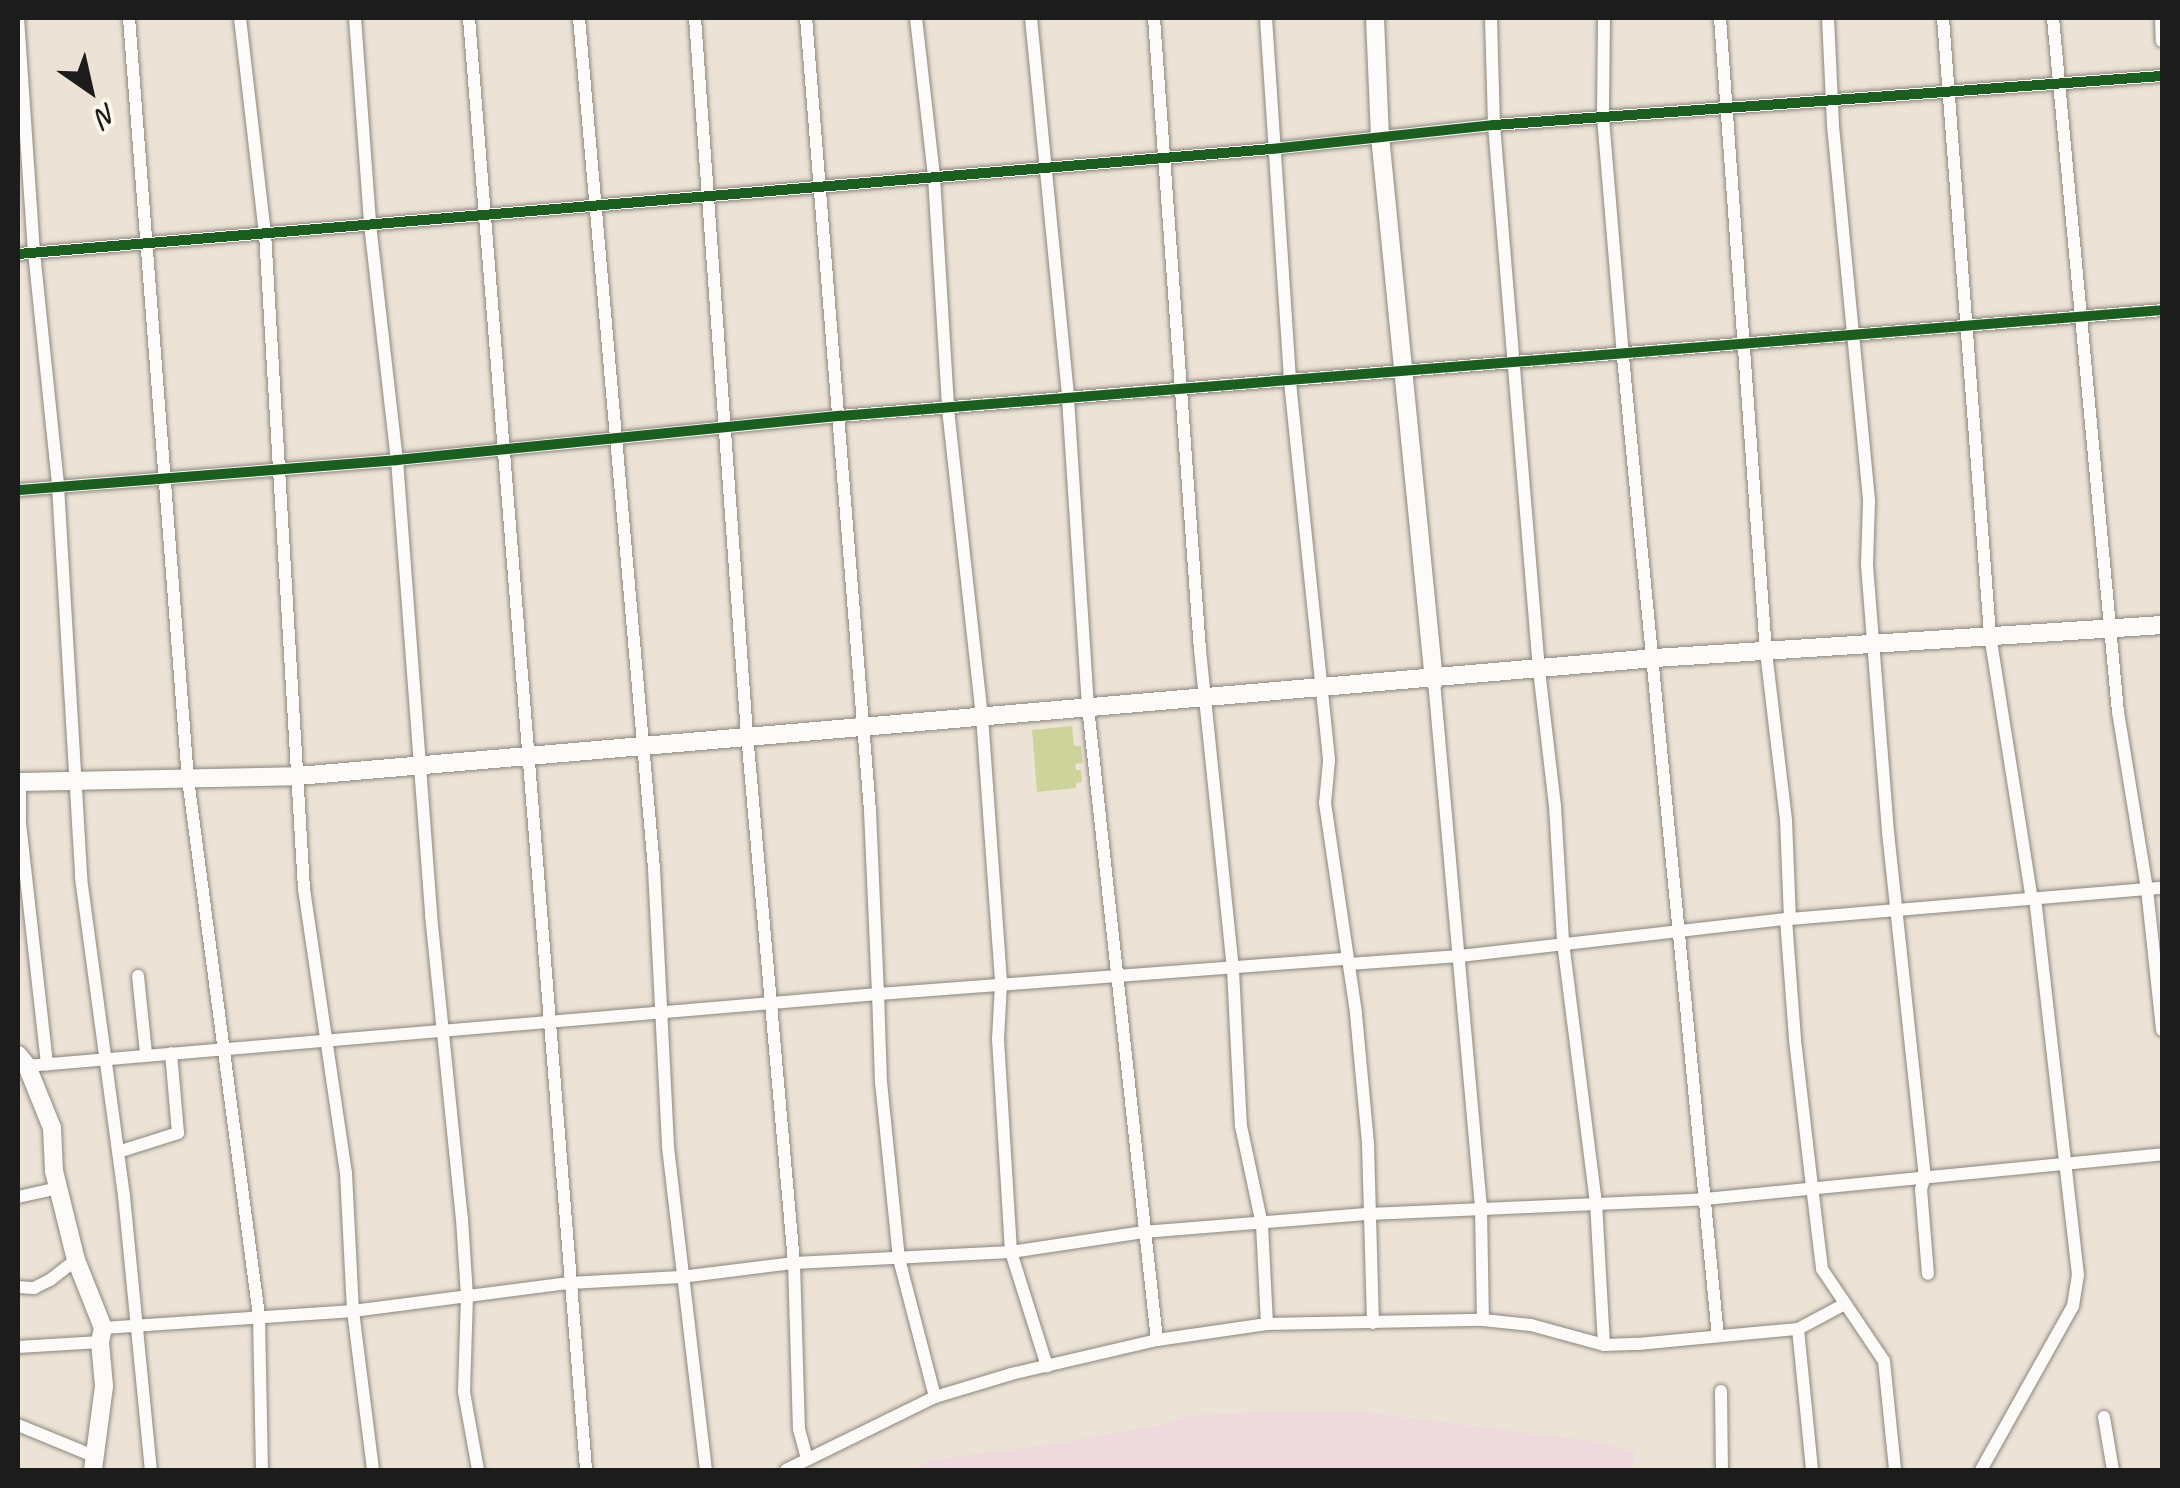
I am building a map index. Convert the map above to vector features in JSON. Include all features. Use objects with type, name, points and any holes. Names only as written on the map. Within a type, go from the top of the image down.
[{"type":"street","points":[[18,18],[34,252],[58,486],[81,878],[139,1324],[151,1470]]},
{"type":"street","points":[[129,18],[168,478],[188,780],[259,1316],[262,1470]]},
{"type":"street","points":[[240,18],[265,233],[304,889],[346,1173],[353,1311],[373,1470]]},
{"type":"street","points":[[355,18],[370,224],[397,460],[467,1296],[464,1392],[478,1470]]},
{"type":"street","points":[[469,18],[481,214],[532,753],[568,1283],[586,1470]]},
{"type":"street","points":[[579,18],[612,438],[654,869],[668,1147],[706,1470]]},
{"type":"street","points":[[695,18],[747,734],[794,1263],[798,1415],[807,1459]]},
{"type":"street","points":[[806,18],[862,724],[882,1083],[899,1259],[935,1397]]},
{"type":"street","points":[[916,18],[934,178],[948,409],[982,716],[1001,984],[998,1038],[1011,1252],[1047,1366]]},
{"type":"street","points":[[1031,18],[1068,398],[1088,707],[1158,1340]]},
{"type":"street","points":[[1154,18],[1161,155],[1232,970],[1241,1126],[1262,1224],[1267,1324]]},
{"type":"street","points":[[1266,18],[1290,382],[1324,688],[1329,761],[1325,803],[1348,961],[1368,1144],[1374,1323]]},
{"type":"street","points":[[1375,18],[1380,136],[1481,1208],[1483,1320]]},
{"type":"street","points":[[1490,18],[1494,126],[1539,670],[1555,806],[1563,942],[1596,1202],[1604,1345]]},
{"type":"street","points":[[1604,18],[1602,118],[1676,933],[1718,1336]]},
{"type":"street","points":[[1720,18],[1766,652],[1786,820],[1788,920],[1822,1269],[1843,1305],[1868,1331],[1884,1360],[1895,1470]]},
{"type":"street","points":[[1828,18],[1869,502],[1867,564],[1888,832],[1900,912],[1926,1176],[1921,1189],[1928,1274]]},
{"type":"street","points":[[1943,18],[1990,635],[2034,899],[2078,1275],[2073,1306],[1981,1470]]},
{"type":"street","points":[[2053,18],[2118,712],[2147,888],[2162,1030]]},
{"type":"street","points":[[2161,18],[2162,41]]},
{"type":"street","points":[[18,254],[934,178],[1161,155],[1272,149],[1494,126],[2162,76]]},
{"type":"street","points":[[18,490],[397,460],[840,416],[1290,382],[1513,360],[1623,357],[2162,310]]},
{"type":"street","points":[[47,1064],[19,782],[298,776],[862,724],[1434,681],[1654,658],[2162,625]]},
{"type":"street","points":[[22,1060],[47,1064],[146,1053],[222,1052],[443,1028],[661,1015],[769,1002],[1001,984],[1460,956],[1788,920],[2162,888]]},
{"type":"street","points":[[138,976],[146,1053]]},
{"type":"street","points":[[118,1152],[178,1132],[171,1053]]},
{"type":"street","points":[[18,1425],[94,1464],[104,1386],[101,1335],[76,1260],[59,1188],[52,1128],[22,1060]]},
{"type":"street","points":[[18,1347],[101,1335],[139,1324],[353,1311],[568,1283],[682,1277],[794,1263],[1011,1252],[1144,1232],[1369,1214],[1706,1199],[2162,1154]]},
{"type":"street","points":[[18,1198],[59,1188]]},
{"type":"street","points":[[18,1288],[34,1288],[76,1260]]},
{"type":"street","points":[[786,1470],[935,1397],[1158,1340],[1267,1324],[1483,1320],[1532,1325],[1604,1345],[1798,1329],[1843,1305]]},
{"type":"street","points":[[1798,1329],[1812,1470]]},
{"type":"street","points":[[1721,1391],[1722,1470]]},
{"type":"street","points":[[2104,1417],[2112,1470]]},
{"type":"shaded area","points":[[1363,1412],[1591,1441],[1635,1452],[1633,1470],[913,1470],[930,1460],[1047,1445],[1167,1424],[1182,1416]]},
{"type":"green space","points":[[1072,726],[1074,746],[1081,746],[1083,763],[1075,764],[1076,770],[1081,770],[1082,782],[1076,783],[1076,788],[1037,792],[1032,730]]},
{"type":"cycle path","points":[[18,254],[1272,149],[1494,125],[2162,76]]},
{"type":"cycle path","points":[[18,490],[397,460],[840,416],[2162,310]]}]
